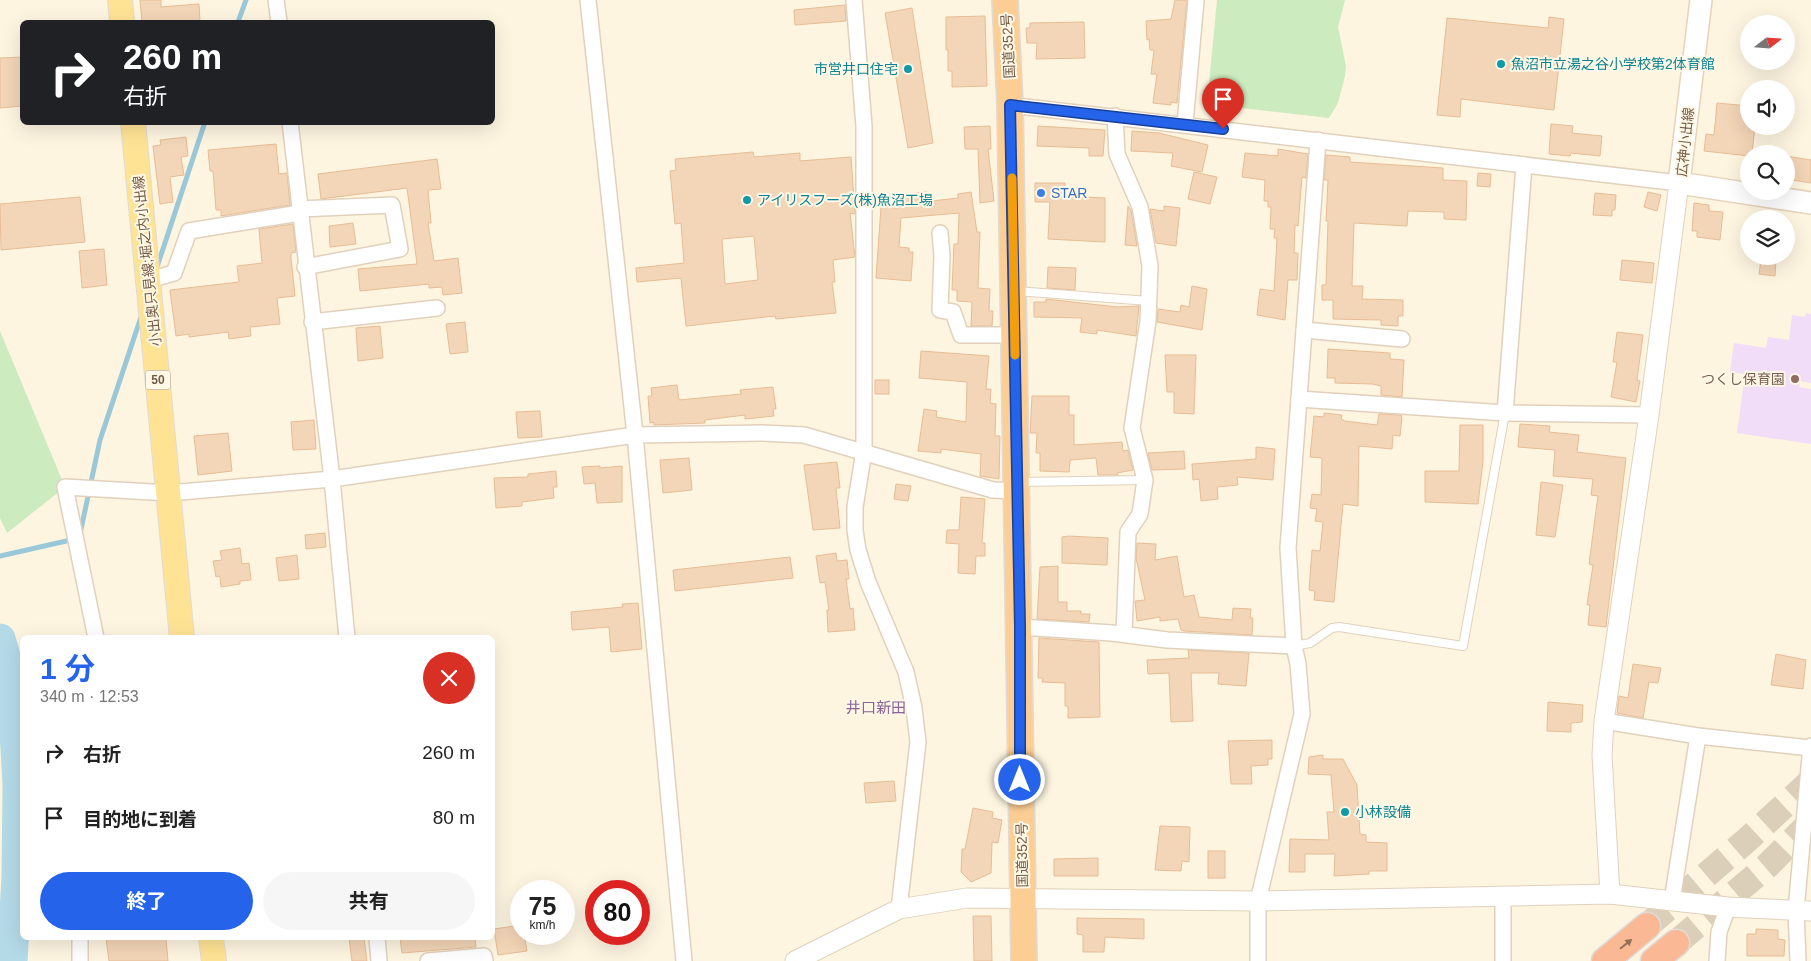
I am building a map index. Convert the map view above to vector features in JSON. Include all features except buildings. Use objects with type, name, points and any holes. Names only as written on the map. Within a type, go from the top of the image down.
[{"type":"highway","name":"国道352号","points":[[1005,0],[1010,105],[1014,291],[1024,961]]},
{"type":"highway","points":[[1605,961],[1647,926]]},
{"type":"highway","points":[[1654,961],[1676,943]]},
{"type":"main road","points":[[120,0],[122,20]]},
{"type":"main road","name":"広神小出線","points":[[1701,0],[1679,183],[1811,203]]},
{"type":"main road","name":"小出奥只見線;堀之内小出線","points":[[133,125],[182,635]]},
{"type":"main road","points":[[211,940],[214,961]]},
{"type":"street","points":[[276,0],[279,20]]},
{"type":"street","points":[[588,0],[634,435],[684,961]]},
{"type":"street","points":[[854,0],[864,126],[864,451],[855,507],[858,550],[868,582],[906,672],[914,708],[918,742],[899,909]]},
{"type":"street","points":[[1185,124],[1196,0]]},
{"type":"street","points":[[1010,105],[1679,183],[1649,416],[1604,721],[1602,755],[1610,894]]},
{"type":"street","points":[[1115,116],[1118,154],[1140,207],[1150,266],[1149,301],[1132,428],[1145,480],[1140,514],[1128,532],[1124,634]]},
{"type":"street","points":[[290,125],[332,479],[347,635]]},
{"type":"street","points":[[1258,961],[1258,900],[1302,714],[1298,664],[1294,646],[1288,548],[1318,140]]},
{"type":"street","points":[[1505,413],[1524,165]]},
{"type":"street","points":[[149,280],[174,273],[188,231],[299,211],[392,205],[400,249],[306,267]]},
{"type":"street","points":[[940,233],[940,310],[953,312],[961,335],[1003,335]]},
{"type":"street","points":[[312,322],[437,308]]},
{"type":"street","points":[[1304,330],[1402,339]]},
{"type":"street","points":[[1299,400],[1505,413],[1649,416]]},
{"type":"street","points":[[95,635],[65,487],[169,494],[332,479],[634,435],[762,433],[804,435],[992,490],[1017,487]]},
{"type":"street","points":[[1020,627],[1124,634],[1167,640],[1294,646]]},
{"type":"street","points":[[1604,721],[1698,736],[1811,747],[1804,910],[1798,961]]},
{"type":"street","points":[[1672,901],[1698,736]]},
{"type":"street","points":[[795,961],[899,909],[967,898],[1258,900],[1610,894],[1728,907],[1804,910]]},
{"type":"street","points":[[1503,897],[1503,961]]},
{"type":"street","points":[[1717,961],[1719,932],[1728,907]]},
{"type":"street","points":[[80,940],[80,961]]},
{"type":"street","points":[[376,940],[379,961]]},
{"type":"street","points":[[428,961],[484,956],[485,961]]},
{"type":"lane","points":[[1014,291],[1149,301]]},
{"type":"lane","points":[[1294,646],[1310,643],[1332,628],[1340,627],[1463,646],[1505,413]]},
{"type":"lane","points":[[1017,487],[1145,480]]},
{"type":"shaded area","name":"つくし保育園","points":[[1806,313],[1811,314],[1811,383],[1800,381],[1799,387],[1811,389],[1811,444],[1737,433],[1744,380],[1777,385],[1778,379],[1730,372],[1734,343],[1766,348],[1768,337],[1789,340],[1792,315],[1805,317]]},
{"type":"green space","points":[[1217,0],[1345,0],[1338,27],[1346,66],[1345,76],[1338,103],[1329,118],[1207,104]]},
{"type":"green space","points":[[0,331],[65,487],[7,533],[0,518]]},
{"type":"waterway","points":[[239,20],[246,0]]},
{"type":"waterway","points":[[156,270],[204,125]]},
{"type":"waterway","points":[[80,534],[100,440],[142,314]]},
{"type":"waterway","points":[[0,556],[75,539]]},
{"type":"waterway","points":[[0,639],[12,679],[18,785],[17,878],[12,961]]},
{"type":"tunnel","points":[[1647,926],[1747,840],[1811,781]]},
{"type":"tunnel","points":[[1676,943],[1767,866],[1811,822]]},
{"type":"slow traffic","points":[[1012,178],[1015,355]]},
{"type":"place","name":"魚沼市立湯之谷小学校第2体育館","points":[[1501,64]]},
{"type":"place","name":"市営井口住宅","points":[[908,69]]},
{"type":"place","name":"STAR","points":[[1041,193]]},
{"type":"place","name":"アイリスフーズ(株)魚沼工場","points":[[747,200]]},
{"type":"place","name":"つくし保育園","points":[[1795,379]]},
{"type":"place","name":"小林設備","points":[[1345,812]]},
{"type":"district","name":"井口新田","points":[[876,707]]},
{"type":"route","points":[[1020,780],[1020,627],[1010,105],[1223,129]]}]
